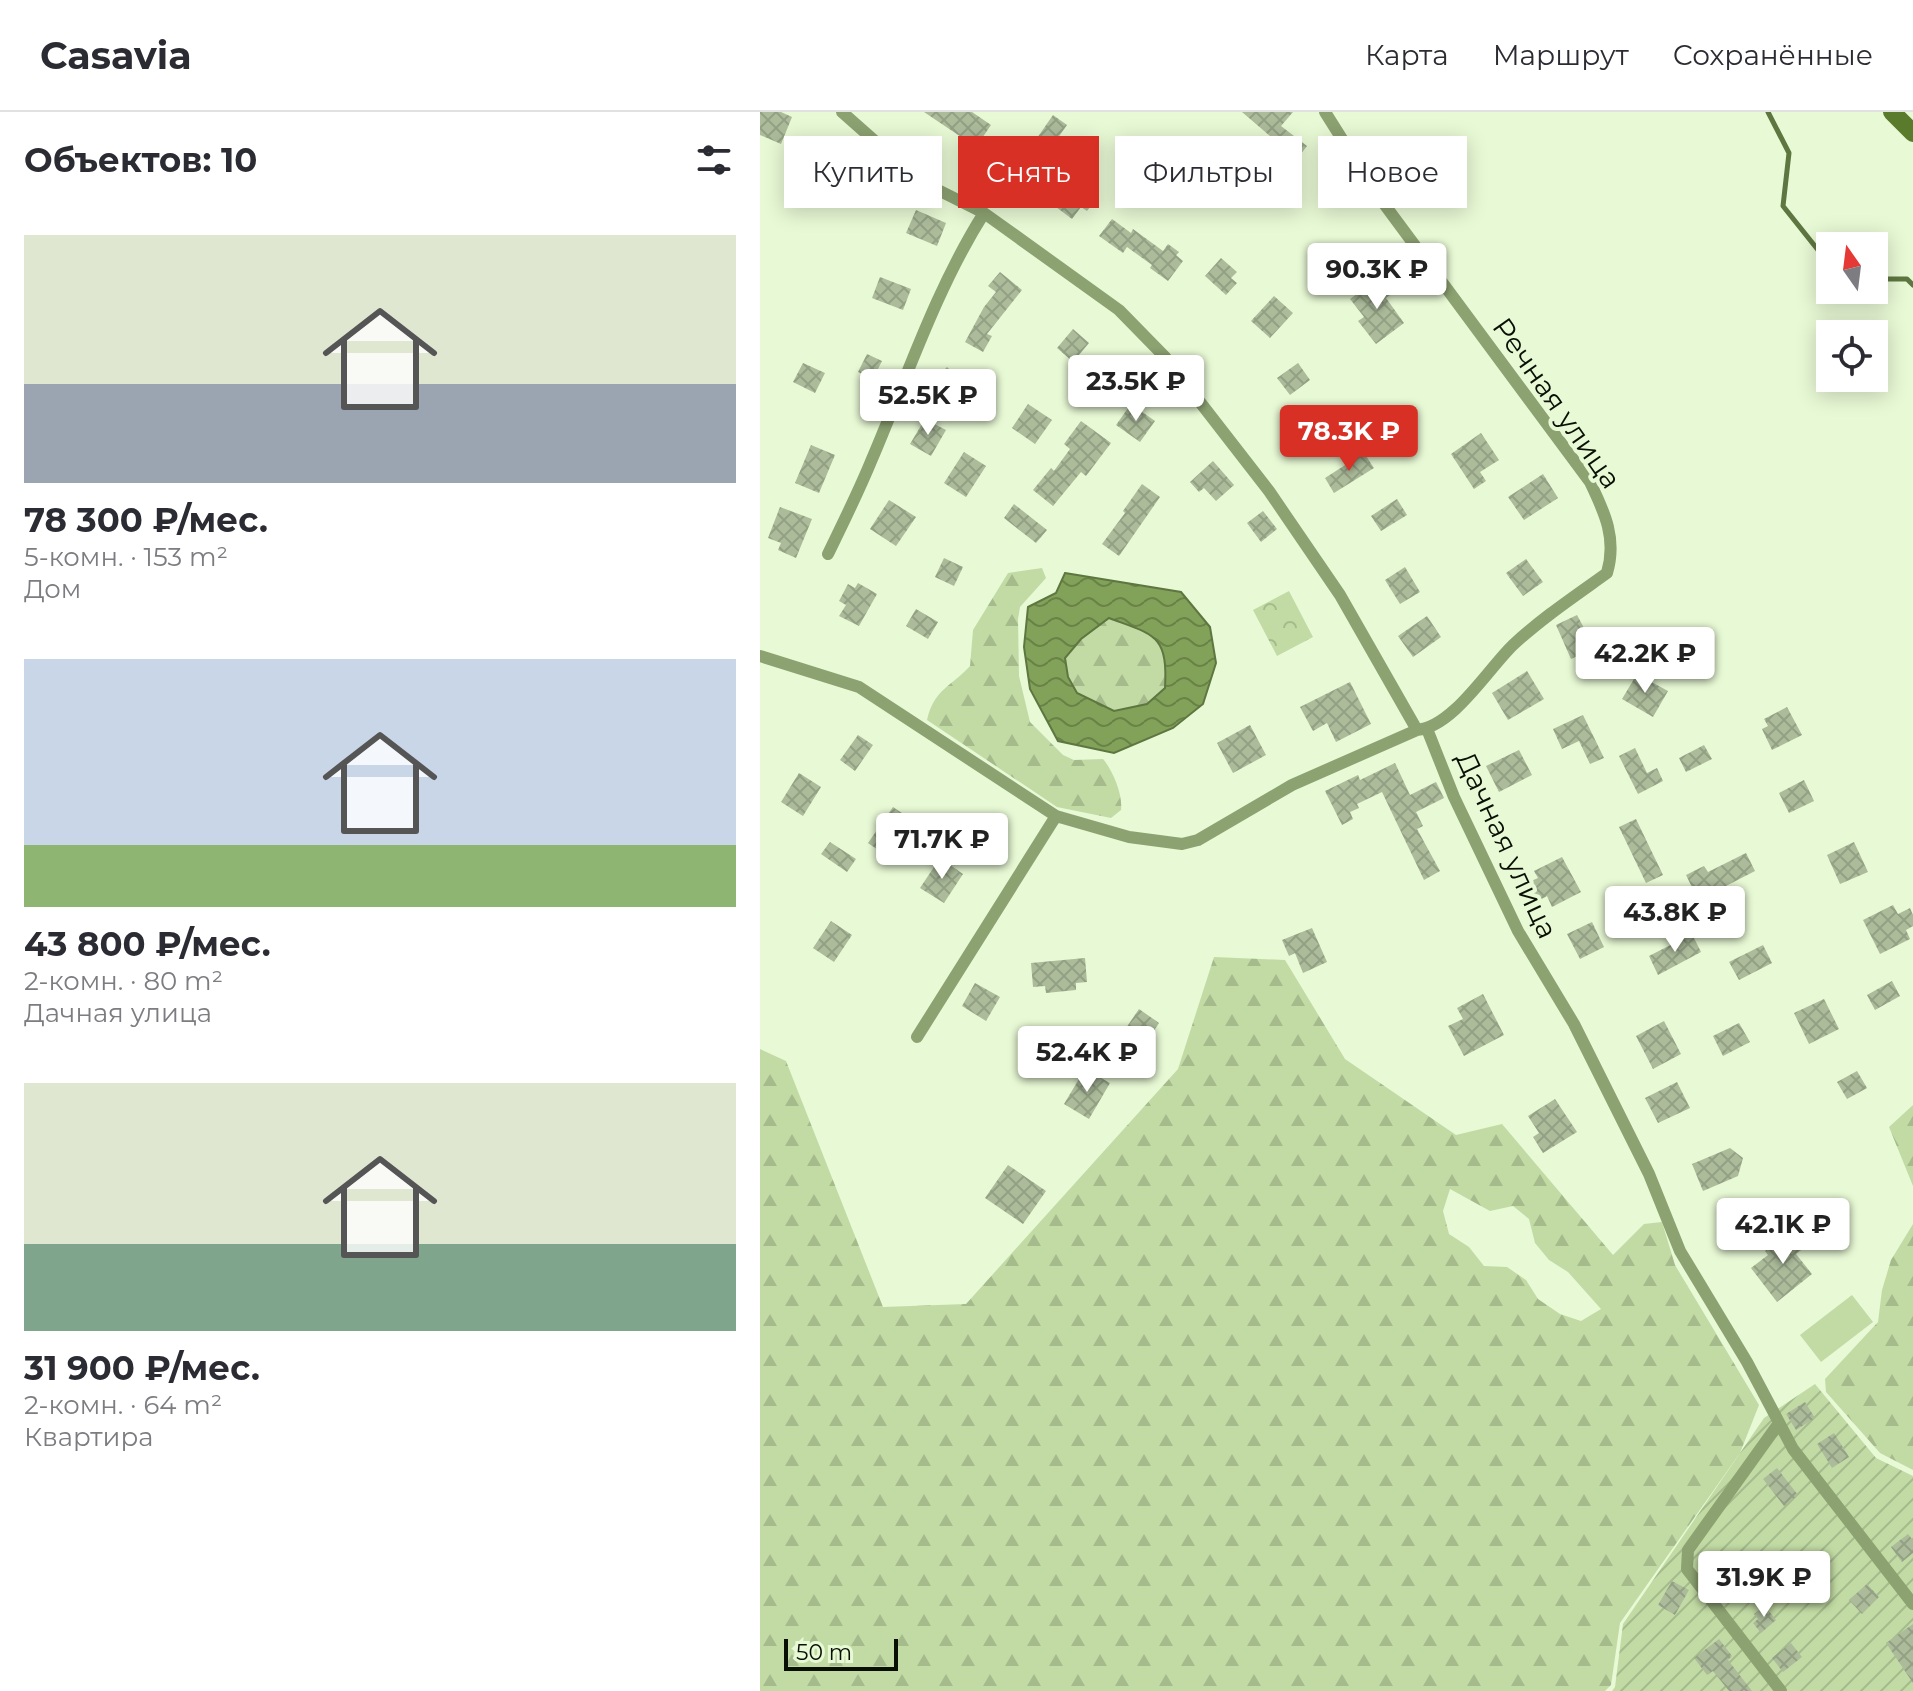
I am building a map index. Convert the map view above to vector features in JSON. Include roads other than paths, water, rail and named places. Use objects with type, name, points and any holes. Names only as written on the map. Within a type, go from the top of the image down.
[{"type":"street","name":"Дачная улица","points":[[842,112],[920,181],[984,213],[1119,310],[1165,357],[1261,479],[1340,595],[1422,730],[1518,931],[1574,1024],[1649,1174],[1680,1251],[1747,1362],[1793,1449],[1913,1604]]},
{"type":"street","name":"Речная улица","points":[[1325,112],[1376,193],[1590,482],[1611,534],[1612,557],[1607,573],[1512,646],[1452,712],[1422,730]]},
{"type":"street","points":[[1892,112],[1913,133]]},
{"type":"street","points":[[828,554],[965,242],[984,213]]},
{"type":"street","points":[[760,656],[859,687],[1056,816],[1129,837],[1182,844],[1198,840],[1292,785],[1422,730]]},
{"type":"street","points":[[917,1037],[1056,816]]},
{"type":"street","points":[[1779,1423],[1708,1518],[1688,1550],[1687,1569],[1781,1691]]},
{"type":"water","points":[[1065,573],[1181,592],[1210,627],[1216,663],[1203,704],[1173,728],[1114,753],[1058,741],[1030,689],[1024,647],[1028,607],[1056,593]],"holes":[[[1109,618],[1147,633],[1160,647],[1164,657],[1165,688],[1147,704],[1114,711],[1077,693],[1068,677],[1065,658],[1081,639]]]},
{"type":"waterway","points":[[1768,112],[1789,153],[1783,206],[1816,247]]},
{"type":"waterway","points":[[1888,279],[1907,279],[1913,285]]}]
